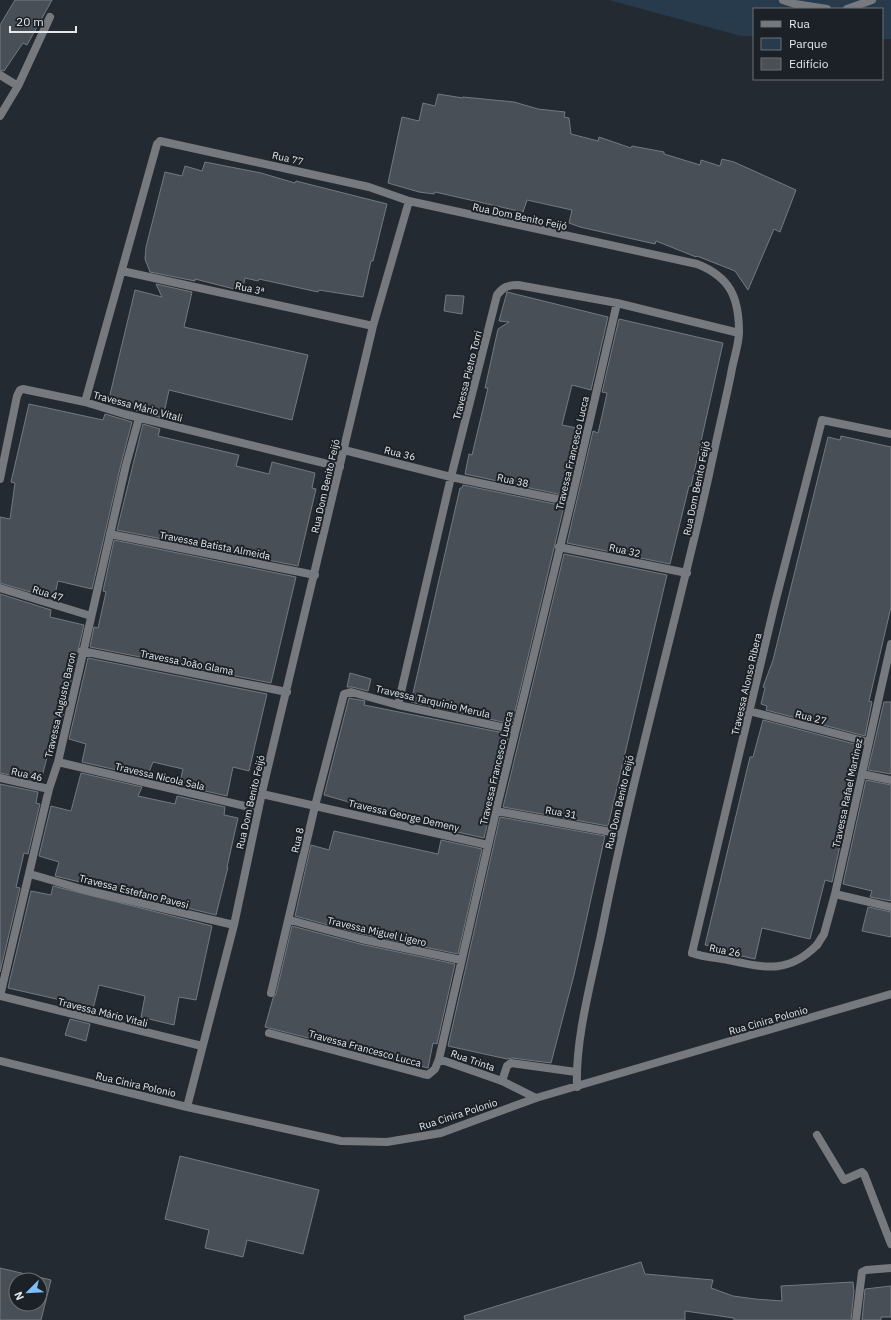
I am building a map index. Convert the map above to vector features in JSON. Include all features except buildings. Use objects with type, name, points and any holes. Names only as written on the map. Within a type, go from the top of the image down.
[{"type":"street","points":[[783,0],[796,4],[821,8]]},
{"type":"street","points":[[850,8],[872,0]]},
{"type":"street","points":[[0,116],[18,86],[50,16]]},
{"type":"street","points":[[0,75],[18,86]]},
{"type":"street","name":"Rua 77","points":[[122,271],[157,144],[160,141],[369,187],[409,202]]},
{"type":"street","name":"Rua Dom Benito Feijó","points":[[187,1107],[234,925],[258,809],[315,575],[373,326],[409,202],[697,264],[712,270],[727,283],[736,299],[739,333],[687,573],[622,834],[585,1016],[576,1072],[577,1087]]},
{"type":"street","points":[[85,402],[122,271]]},
{"type":"street","name":"Rua 3ª","points":[[122,271],[373,326]]},
{"type":"street","name":"Travessa Pietro Torri","points":[[398,705],[451,477],[497,295],[502,289],[506,286],[518,285],[617,303],[739,333]]},
{"type":"street","name":"Travessa Francesco Lucca","points":[[269,1033],[423,1074],[432,1073],[439,1059],[515,730],[571,502],[617,303]]},
{"type":"street","name":"Travessa Mário Vitali","points":[[0,479],[17,396],[20,390],[26,389],[85,402],[139,418],[340,467]]},
{"type":"street","name":"Travessa Augusto Baron","points":[[0,996],[49,789],[58,762],[82,651],[139,418]]},
{"type":"street","name":"Travessa Alonso Ribera","points":[[692,953],[822,420],[891,434]]},
{"type":"street","name":"Rua 36","points":[[344,450],[451,477]]},
{"type":"street","name":"Rua 38","points":[[451,477],[571,502]]},
{"type":"street","name":"Travessa Batista Almeida","points":[[110,534],[315,575]]},
{"type":"street","name":"Rua 32","points":[[559,547],[687,573]]},
{"type":"street","name":"Rua 47","points":[[0,588],[91,616]]},
{"type":"street","name":"Travessa Rafael Martinez","points":[[784,966],[798,961],[817,945],[824,934],[891,644]]},
{"type":"street","name":"Travessa João Glama","points":[[82,651],[287,692]]},
{"type":"street","name":"Travessa Tarquinio Merula","points":[[346,693],[351,692],[398,705],[515,730]]},
{"type":"street","name":"Rua 8","points":[[271,993],[290,920],[315,806],[343,696],[346,693]]},
{"type":"street","name":"Rua 27","points":[[750,711],[868,742]]},
{"type":"street","name":"Travessa Nicola Sala","points":[[58,762],[258,809]]},
{"type":"street","points":[[862,774],[891,780]]},
{"type":"street","name":"Rua 46","points":[[0,778],[49,789]]},
{"type":"street","name":"Travessa George Demeny","points":[[262,794],[488,845]]},
{"type":"street","name":"Rua 31","points":[[496,811],[622,834]]},
{"type":"street","name":"Travessa Estefano Pavesi","points":[[30,874],[85,890],[234,925]]},
{"type":"street","points":[[834,894],[891,906]]},
{"type":"street","name":"Travessa Miguel Ligero","points":[[290,920],[361,939],[461,960]]},
{"type":"street","name":"Rua 26","points":[[692,953],[754,966],[784,966]]},
{"type":"street","name":"Rua Cinira Polonio","points":[[0,1061],[187,1107],[341,1141],[387,1142],[441,1133],[536,1098],[891,994]]},
{"type":"street","name":"Travessa Mário Vitali","points":[[0,996],[202,1046]]},
{"type":"street","name":"Rua Trinta","points":[[439,1059],[502,1081],[536,1098]]},
{"type":"street","points":[[502,1081],[509,1064],[576,1072]]},
{"type":"street","points":[[817,1135],[845,1181],[862,1172],[864,1174],[891,1244]]},
{"type":"street","points":[[856,1320],[863,1271],[891,1268]]},
{"type":"green space","points":[[609,0],[891,0],[891,39],[883,39],[883,8],[753,8],[753,36],[741,36]]}]
